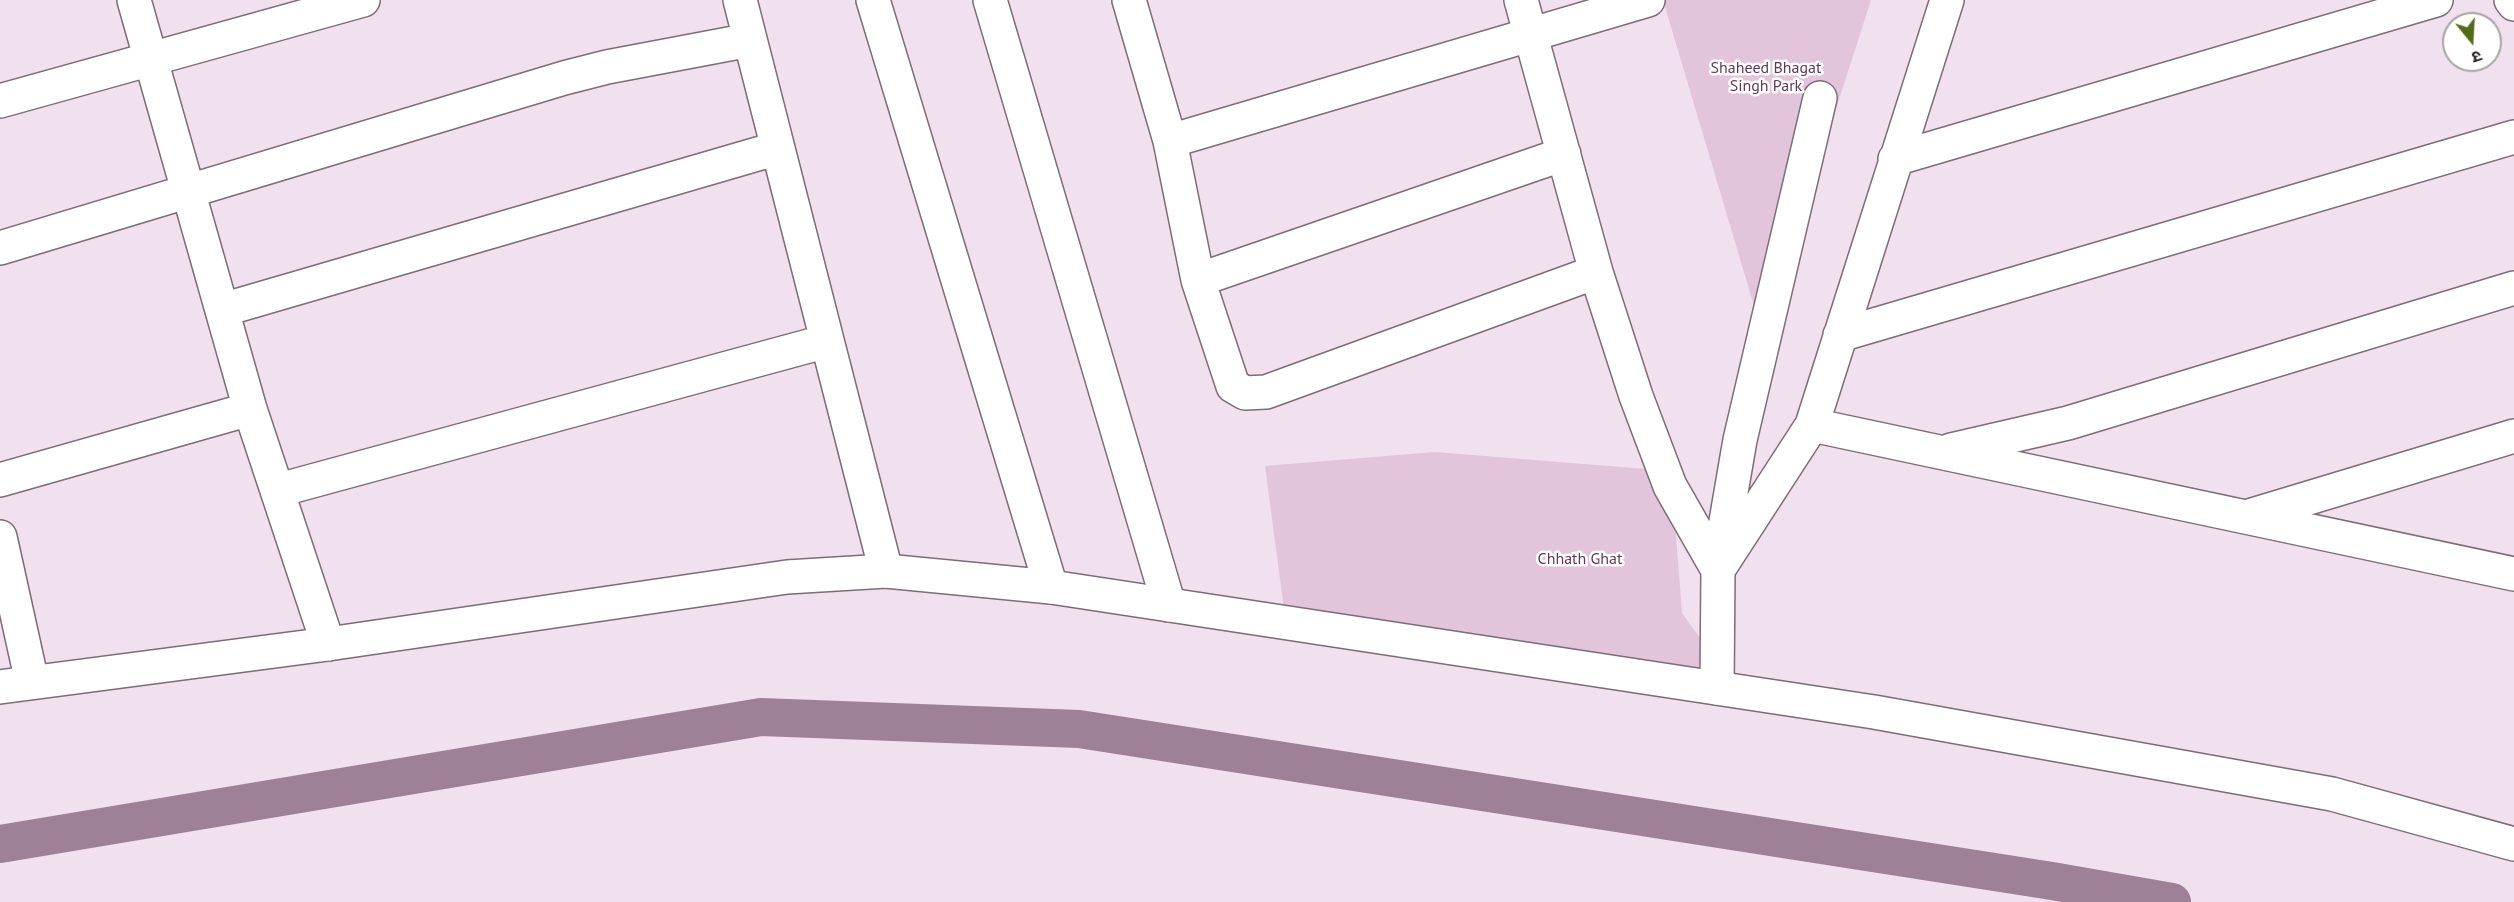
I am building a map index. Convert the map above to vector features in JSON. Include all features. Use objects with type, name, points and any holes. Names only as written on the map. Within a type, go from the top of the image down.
[{"type":"street","points":[[134,0],[250,409],[279,490],[328,644]]},
{"type":"street","points":[[0,101],[363,0]]},
{"type":"street","points":[[740,0],[886,571]]},
{"type":"street","points":[[873,0],[1051,587]]},
{"type":"street","points":[[990,0],[1169,605]]},
{"type":"street","points":[[1129,0],[1170,141],[1198,280],[1233,386],[1245,393],[1266,392],[1596,272]]},
{"type":"street","points":[[1521,0],[1596,272],[1636,396],[1670,486],[1718,570]]},
{"type":"street","points":[[1170,141],[1648,0]]},
{"type":"street","points":[[1718,570],[1812,425],[1947,0]]},
{"type":"street","points":[[1895,159],[2436,0]]},
{"type":"street","points":[[2511,0],[2514,4]]},
{"type":"street","points":[[0,248],[564,78],[607,67],[750,40]]},
{"type":"street","points":[[1717,688],[1718,570],[1740,440],[1820,98]]},
{"type":"street","points":[[1840,335],[2514,137]]},
{"type":"street","points":[[222,310],[778,148]]},
{"type":"street","points":[[1198,280],[1564,154]]},
{"type":"street","points":[[1941,452],[2068,423],[2514,288]]},
{"type":"street","points":[[279,490],[827,341]]},
{"type":"street","points":[[0,480],[250,409]]},
{"type":"street","points":[[1812,425],[2514,574]]},
{"type":"street","points":[[2245,517],[2514,436]]},
{"type":"street","points":[[0,537],[32,682]]},
{"type":"street","points":[[0,687],[328,644],[787,577],[886,571],[1051,587],[1874,712],[2332,794],[2514,844]]},
{"type":"green space","name":"Shaheed Bhagat Singh Park","points":[[1663,0],[1871,0],[1763,336]]},
{"type":"green space","name":"Chhath Ghat","points":[[1435,452],[1671,471],[1682,613],[1727,675],[1284,609],[1265,466]]},
{"type":"waterway","points":[[0,844],[761,717],[1079,729],[2052,881],[2172,902]]}]
